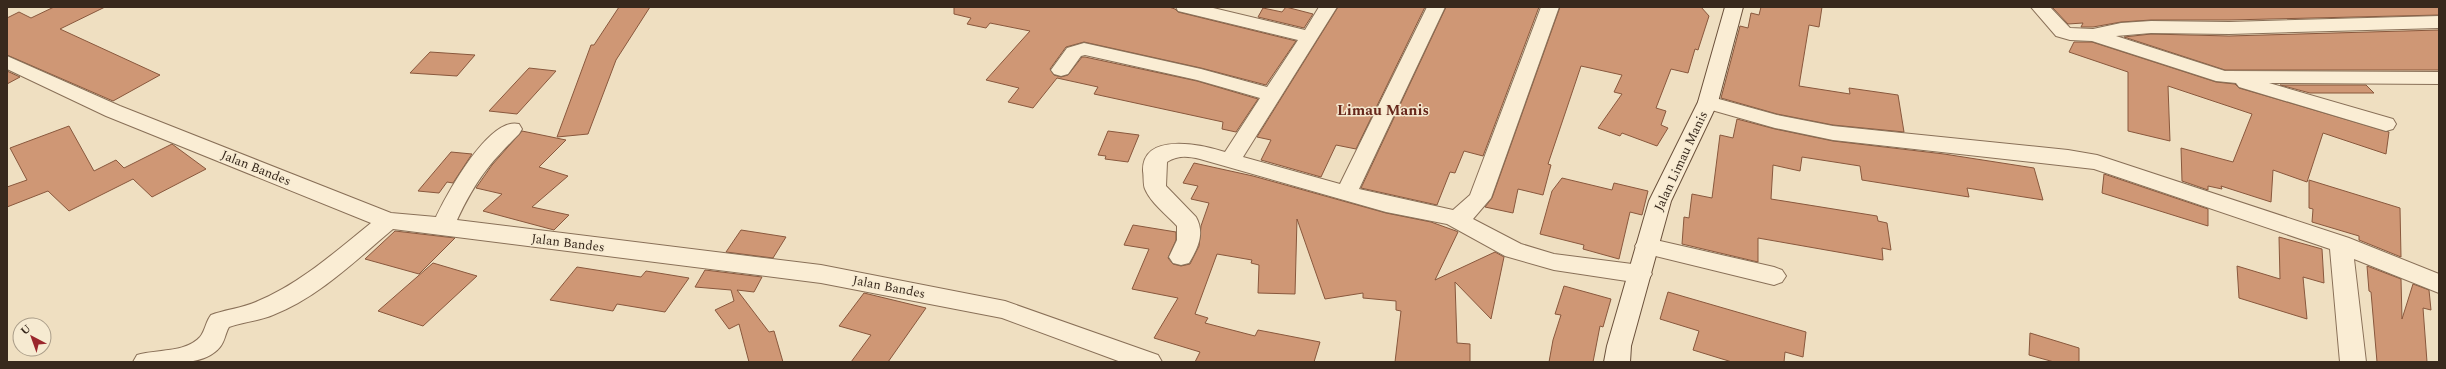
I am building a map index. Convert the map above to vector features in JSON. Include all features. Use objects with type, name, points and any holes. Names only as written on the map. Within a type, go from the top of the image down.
[{"type":"street","points":[[1185,7],[1211,10],[1310,37]]},
{"type":"street","points":[[1230,161],[1328,7]]},
{"type":"street","points":[[1347,192],[1436,7]]},
{"type":"street","points":[[1453,218],[1463,215],[1480,198],[1550,7]]},
{"type":"street","name":"Jalan Limau Manis","points":[[1617,362],[1619,346],[1660,201],[1708,102],[1734,7]]},
{"type":"street","points":[[2040,7],[2063,32],[2093,35],[2223,77],[2386,124]]},
{"type":"street","points":[[2093,35],[2121,29],[2151,27],[2229,28],[2439,22]]},
{"type":"street","points":[[1062,70],[1074,52],[1084,49],[1201,75],[1272,95]]},
{"type":"street","name":"Jalan Bandes","points":[[7,62],[113,111],[388,221],[443,226],[821,274],[1005,310],[1149,362]]},
{"type":"street","points":[[2223,77],[2439,78]]},
{"type":"street","points":[[1708,102],[1775,121],[1833,133],[2068,157],[2097,162],[2127,170],[2341,244],[2439,284]]},
{"type":"street","points":[[443,226],[461,188],[482,158],[512,129]]},
{"type":"street","points":[[1181,257],[1189,240],[1190,230],[1188,223],[1155,188],[1154,167],[1157,158],[1174,149],[1188,150],[1347,192],[1386,204],[1453,218],[1513,250],[1554,262],[1640,274]]},
{"type":"street","points":[[146,362],[189,354],[200,349],[210,342],[214,327],[220,321],[264,308],[281,300],[321,275],[388,221]]},
{"type":"street","points":[[2341,244],[2353,362]]},
{"type":"street","points":[[1648,246],[1774,276]]},
{"type":"building","points":[[54,7],[105,7],[60,29],[160,75],[113,101],[7,55],[7,18],[19,12],[31,18]]},
{"type":"building","points":[[619,7],[650,7],[616,60],[588,134],[557,137],[591,45],[594,45]]},
{"type":"building","points":[[954,7],[1169,7],[1178,12],[1296,41],[1266,85],[1201,68],[1084,42],[1066,47],[1050,69],[1054,75],[1061,77],[1068,75],[1082,57],[1085,57],[1197,81],[1258,99],[1236,132],[1222,129],[1223,122],[1094,94],[1098,87],[1057,78],[1033,108],[1008,102],[1019,88],[986,80],[1030,31],[990,23],[986,28],[967,24],[971,18],[954,14]]},
{"type":"building","points":[[1286,7],[1313,14],[1304,28],[1258,17],[1263,8],[1282,12]]},
{"type":"building","points":[[1338,7],[1425,7],[1356,149],[1336,145],[1321,177],[1261,160],[1271,140],[1257,137]]},
{"type":"building","points":[[1446,7],[1539,7],[1483,156],[1464,151],[1455,173],[1450,172],[1437,205],[1361,188]]},
{"type":"building","points":[[1560,7],[1701,7],[1709,16],[1698,50],[1695,49],[1688,73],[1671,69],[1656,108],[1666,111],[1661,125],[1668,128],[1657,146],[1622,133],[1620,136],[1598,128],[1622,94],[1614,92],[1622,75],[1581,66],[1548,164],[1551,165],[1543,195],[1518,189],[1513,213],[1485,207],[1492,198]]},
{"type":"building","points":[[1761,7],[1822,7],[1819,27],[1809,25],[1799,86],[1850,94],[1849,88],[1898,95],[1904,132],[1833,125],[1777,114],[1721,98],[1740,26],[1748,28],[1751,13],[1759,15]]},
{"type":"building","points":[[2052,7],[2439,7],[2439,15],[2229,20],[2151,20],[2081,27],[2083,23],[2068,24]]},
{"type":"building","points":[[2439,30],[2439,70],[2225,70],[2124,37],[2151,34],[2229,36]]},
{"type":"building","points":[[2074,42],[2092,42],[2216,82],[2235,84],[2239,88],[2389,132],[2386,154],[2323,133],[2307,182],[2273,170],[2271,202],[2221,186],[2222,189],[2208,186],[2208,190],[2182,181],[2181,148],[2233,162],[2252,114],[2168,86],[2170,141],[2128,131],[2128,72],[2069,52]]},
{"type":"building","points":[[430,52],[475,55],[457,76],[410,73]]},
{"type":"building","points":[[529,68],[556,71],[517,114],[489,111]]},
{"type":"building","points":[[7,71],[20,77],[7,84]]},
{"type":"building","points":[[2280,85],[2366,85],[2374,93],[2310,93]]},
{"type":"building","points":[[1737,119],[1775,129],[1833,141],[1944,154],[2034,168],[2043,200],[1967,188],[1969,197],[1862,180],[1860,166],[1802,157],[1800,171],[1773,165],[1771,199],[1877,216],[1878,221],[1887,223],[1891,250],[1882,248],[1883,260],[1758,238],[1758,262],[1682,244],[1684,217],[1689,218],[1692,194],[1712,198],[1720,135],[1733,138]]},
{"type":"building","points":[[69,126],[94,171],[116,160],[124,168],[172,144],[206,169],[152,197],[133,179],[69,211],[48,191],[7,207],[7,187],[27,180],[10,148]]},
{"type":"building","points":[[522,131],[566,140],[539,167],[568,176],[532,207],[569,215],[554,230],[483,211],[502,194],[476,188],[492,165]]},
{"type":"building","points":[[1108,131],[1139,135],[1128,162],[1105,159],[1106,156],[1098,155]]},
{"type":"building","points":[[451,152],[472,154],[453,183],[447,182],[439,193],[418,191]]},
{"type":"building","points":[[1194,163],[1253,176],[1386,213],[1431,222],[1456,231],[1458,232],[1435,280],[1495,252],[1504,257],[1491,319],[1455,282],[1457,343],[1470,344],[1470,362],[1395,362],[1401,311],[1396,310],[1396,301],[1363,298],[1363,293],[1325,299],[1297,219],[1295,294],[1258,293],[1259,265],[1251,263],[1252,260],[1217,254],[1195,314],[1208,318],[1205,323],[1255,336],[1258,330],[1320,342],[1314,362],[1195,362],[1200,352],[1154,338],[1178,298],[1132,289],[1149,249],[1124,245],[1133,225],[1176,232],[1176,240],[1168,258],[1173,264],[1181,266],[1190,264],[1199,246],[1201,226],[1209,203],[1191,199],[1198,186],[1183,183]]},
{"type":"building","points":[[2104,174],[2208,209],[2208,226],[2102,193]]},
{"type":"building","points":[[1562,178],[1612,190],[1614,183],[1648,191],[1642,215],[1630,212],[1619,259],[1583,249],[1584,245],[1540,234],[1552,191]]},
{"type":"building","points":[[2309,180],[2400,208],[2401,257],[2359,240],[2359,236],[2312,222],[2313,209],[2309,208]]},
{"type":"building","points":[[741,230],[786,237],[773,258],[726,252]]},
{"type":"building","points":[[395,231],[455,238],[419,274],[365,259]]},
{"type":"building","points":[[2279,237],[2322,249],[2324,283],[2303,277],[2307,319],[2239,298],[2237,266],[2280,279]]},
{"type":"building","points":[[433,263],[477,276],[423,326],[378,311]]},
{"type":"building","points":[[2367,266],[2401,279],[2402,319],[2413,284],[2429,290],[2431,310],[2423,308],[2427,362],[2377,362],[2371,292],[2369,291]]},
{"type":"building","points":[[577,267],[641,277],[646,271],[689,278],[665,312],[617,304],[613,311],[550,300]]},
{"type":"building","points":[[705,270],[762,277],[754,292],[737,290],[769,332],[774,331],[783,362],[749,362],[739,324],[729,329],[715,310],[734,301],[731,290],[695,287]]},
{"type":"building","points":[[1564,286],[1611,299],[1603,327],[1600,326],[1593,362],[1549,362],[1553,340],[1561,315],[1555,314]]},
{"type":"building","points":[[1668,292],[1806,332],[1803,357],[1785,352],[1784,362],[1732,362],[1693,350],[1699,331],[1660,319]]},
{"type":"building","points":[[864,293],[926,308],[888,362],[851,362],[871,335],[839,326]]},
{"type":"building","points":[[2030,333],[2079,348],[2079,362],[2054,362],[2029,355]]},
{"type":"district","name":"Limau Manis","points":[[1383,110]]}]
